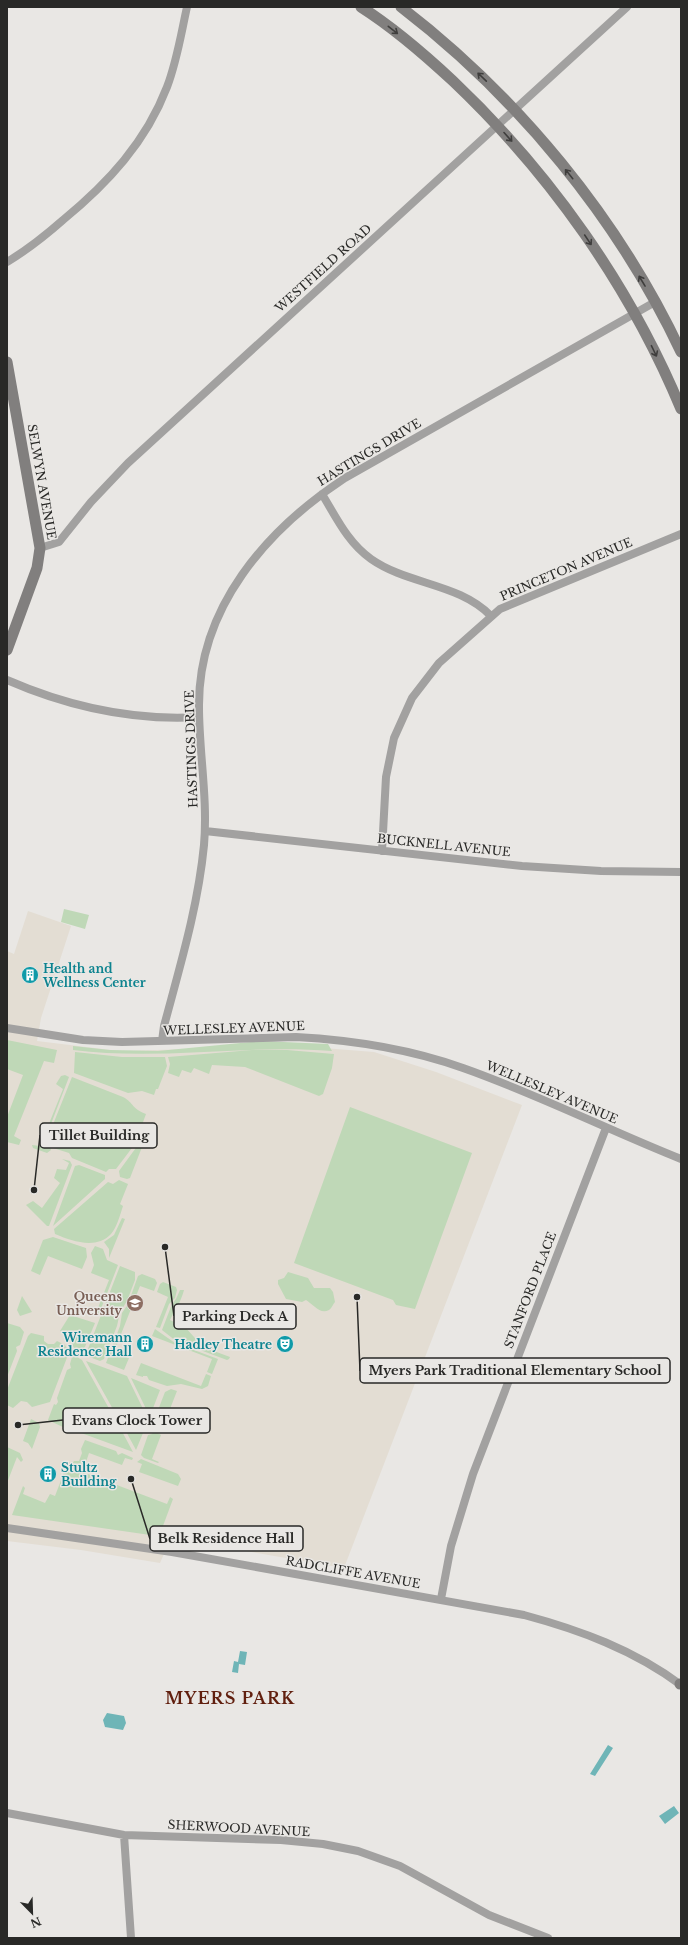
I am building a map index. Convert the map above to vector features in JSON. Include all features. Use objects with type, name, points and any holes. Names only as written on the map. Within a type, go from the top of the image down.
[{"type":"street","points":[[7,262],[41,239],[90,198],[111,177],[132,152],[150,124],[167,86],[187,7]]},
{"type":"street","points":[[361,7],[426,56],[498,126],[571,215],[605,265],[635,314],[658,358],[681,409]]},
{"type":"street","points":[[401,7],[457,53],[514,110],[551,152],[589,199],[626,255],[655,302],[681,352]]},
{"type":"street","name":"WESTFIELD ROAD","points":[[40,548],[58,542],[90,502],[124,467],[627,7]]},
{"type":"street","name":"HASTINGS DRIVE","points":[[162,1042],[164,1026],[192,921],[203,857],[205,831],[204,784],[199,717],[200,690],[206,652],[217,621],[230,592],[247,566],[271,538],[294,516],[322,494],[366,465],[655,302]]},
{"type":"street","name":"SELWYN AVENUE","points":[[7,362],[40,548],[37,568],[7,650]]},
{"type":"street","points":[[322,494],[346,534],[371,559],[403,574],[467,598],[478,604],[491,616]]},
{"type":"street","name":"PRINCETON AVENUE","points":[[382,851],[386,772],[394,738],[404,713],[433,669],[491,616],[510,605],[681,534]]},
{"type":"street","points":[[7,680],[52,698],[91,709],[141,716],[199,717]]},
{"type":"street","name":"BUCKNELL AVENUE","points":[[205,831],[561,869],[681,872]]},
{"type":"street","name":"WELLESLEY AVENUE","points":[[7,1028],[83,1040],[122,1042],[162,1042],[296,1036],[376,1046],[462,1068],[681,1159]]},
{"type":"street","name":"STANFORD PLACE","points":[[441,1599],[452,1546],[473,1474],[606,1128]]},
{"type":"street","name":"RADCLIFFE AVENUE","points":[[7,1528],[124,1544],[441,1599],[524,1615],[583,1632],[604,1641],[651,1665],[681,1684]]},
{"type":"street","name":"SHERWOOD AVENUE","points":[[7,1813],[124,1834],[281,1840],[323,1844],[364,1853],[411,1871],[497,1919],[548,1938]]},
{"type":"street","points":[[124,1834],[131,1938]]},
{"type":"shaded area","name":"Queens University","points":[[28,911],[71,926],[41,1018],[37,1041],[119,1051],[298,1046],[374,1052],[436,1072],[522,1105],[344,1568],[171,1538],[160,1563],[81,1550],[7,1541],[7,951],[14,954]]},
{"type":"green space","points":[[64,909],[89,915],[85,929],[61,922]]},
{"type":"green space","points":[[7,1040],[57,1050],[54,1063],[44,1061],[14,1136],[21,1140],[19,1145],[7,1142],[7,1117],[23,1075],[7,1069]]},
{"type":"green space","points":[[261,1041],[328,1044],[332,1051],[267,1049],[138,1054],[73,1050],[73,1046],[110,1050],[158,1051]]},
{"type":"green space","points":[[252,1050],[287,1050],[334,1054],[332,1068],[323,1094],[319,1096],[245,1067],[212,1065],[209,1074],[194,1068],[191,1073],[182,1070],[179,1077],[168,1073],[170,1064],[168,1057]]},
{"type":"green space","points":[[75,1052],[122,1057],[165,1057],[167,1066],[154,1095],[142,1091],[128,1093],[74,1073]]},
{"type":"green space","points":[[65,1075],[69,1077],[46,1137],[51,1150],[47,1153],[33,1148],[32,1145],[40,1146],[63,1089],[56,1084],[61,1076]]},
{"type":"green space","points":[[72,1077],[123,1097],[135,1108],[146,1114],[135,1144],[116,1169],[109,1169],[106,1172],[72,1158],[69,1153],[53,1148],[48,1137]]},
{"type":"green space","points":[[350,1107],[472,1153],[415,1309],[396,1305],[393,1300],[294,1263]]},
{"type":"green space","points":[[138,1145],[142,1147],[130,1178],[127,1179],[120,1177],[119,1171]]},
{"type":"green space","points":[[62,1159],[70,1161],[72,1165],[49,1226],[47,1226],[26,1205],[33,1201],[42,1208],[60,1183],[54,1178],[57,1169],[66,1170],[69,1163]]},
{"type":"green space","points":[[79,1165],[105,1175],[105,1179],[53,1226],[75,1166]]},
{"type":"green space","points":[[119,1180],[128,1184],[120,1204],[123,1206],[115,1228],[111,1234],[98,1242],[84,1243],[55,1234],[54,1229],[108,1182],[113,1184]]},
{"type":"green space","points":[[122,1218],[125,1219],[109,1258],[109,1249],[104,1242],[114,1235]]},
{"type":"green space","points":[[53,1237],[86,1248],[87,1257],[82,1269],[48,1256],[40,1275],[31,1271],[43,1240]]},
{"type":"green space","points":[[95,1246],[103,1249],[107,1260],[118,1265],[99,1314],[96,1313],[109,1280],[91,1273],[94,1265],[91,1253]]},
{"type":"green space","points":[[120,1266],[135,1272],[135,1280],[127,1301],[120,1312],[117,1326],[104,1359],[100,1361],[87,1356],[86,1354]]},
{"type":"green space","points":[[288,1272],[308,1278],[314,1288],[330,1288],[333,1292],[335,1302],[331,1308],[323,1311],[306,1300],[302,1302],[286,1299],[278,1284],[278,1280],[284,1278]]},
{"type":"green space","points":[[142,1274],[155,1279],[157,1283],[154,1291],[140,1286],[114,1352],[129,1358],[124,1370],[106,1363],[120,1326],[122,1313],[128,1304],[138,1276]]},
{"type":"green space","points":[[163,1282],[176,1287],[177,1290],[175,1298],[169,1304],[160,1328],[156,1327],[168,1297],[157,1292],[160,1284]]},
{"type":"green space","points":[[180,1290],[184,1290],[183,1294],[170,1320],[185,1327],[203,1347],[230,1357],[229,1359],[227,1360],[176,1341],[162,1330],[172,1304]]},
{"type":"green space","points":[[22,1296],[32,1312],[20,1316],[17,1310]]},
{"type":"green space","points":[[70,1315],[95,1323],[82,1354],[76,1350],[60,1331]]},
{"type":"green space","points":[[7,1323],[20,1327],[24,1332],[20,1345],[16,1347],[17,1351],[7,1377]]},
{"type":"green space","points":[[155,1329],[175,1343],[218,1359],[212,1374],[207,1372],[212,1359],[152,1336]]},
{"type":"green space","points":[[31,1333],[44,1336],[44,1341],[48,1344],[54,1344],[57,1341],[65,1345],[68,1350],[68,1355],[50,1402],[32,1407],[27,1402],[21,1401],[13,1408],[7,1405],[7,1390],[28,1336]]},
{"type":"green space","points":[[75,1356],[82,1360],[116,1421],[65,1428],[48,1420],[54,1404],[56,1405],[58,1402],[57,1398],[67,1370],[71,1368],[70,1364],[72,1357]]},
{"type":"green space","points":[[86,1361],[127,1376],[147,1417],[119,1420]]},
{"type":"green space","points":[[141,1363],[201,1386],[206,1374],[211,1376],[208,1386],[202,1389],[181,1384],[167,1386],[149,1380],[147,1376],[143,1377],[136,1375]]},
{"type":"green space","points":[[131,1378],[160,1390],[150,1416],[149,1415]]},
{"type":"green space","points":[[171,1389],[177,1391],[168,1414],[158,1410],[165,1392]]},
{"type":"green space","points":[[31,1419],[39,1423],[40,1427],[32,1449],[28,1443],[23,1441]]},
{"type":"green space","points":[[146,1420],[148,1421],[136,1450],[122,1424]]},
{"type":"green space","points":[[118,1424],[133,1452],[73,1430],[75,1429]]},
{"type":"green space","points":[[154,1431],[161,1435],[152,1459],[159,1462],[158,1463],[144,1458],[141,1455],[148,1435],[152,1434]]},
{"type":"green space","points":[[85,1440],[116,1451],[118,1455],[122,1453],[133,1458],[132,1460],[125,1458],[122,1465],[89,1453],[85,1465],[87,1466],[85,1473],[167,1504],[170,1497],[173,1499],[160,1534],[157,1536],[12,1515],[23,1486],[25,1488],[23,1494],[45,1503],[50,1494],[55,1496],[68,1462],[72,1464],[74,1461],[79,1461],[82,1453],[81,1449]]},
{"type":"green space","points":[[7,1447],[20,1453],[23,1460],[21,1462],[17,1457],[7,1483]]},
{"type":"green space","points":[[141,1459],[178,1474],[181,1479],[178,1486],[139,1472],[142,1464],[137,1462]]},
{"type":"water","points":[[240,1651],[247,1652],[245,1665],[239,1664],[238,1673],[232,1672],[234,1661],[238,1662]]},
{"type":"water","points":[[107,1713],[124,1716],[126,1723],[123,1730],[105,1727],[103,1720]]},
{"type":"water","points":[[608,1745],[613,1748],[595,1776],[590,1774]]},
{"type":"water","points":[[674,1806],[679,1813],[665,1824],[659,1816]]},
{"type":"place","name":"Health and Wellness Center","points":[[30,975]]},
{"type":"place","name":"Tillet Building","points":[[34,1190]]},
{"type":"place","name":"Parking Deck A","points":[[165,1247]]},
{"type":"place","name":"Myers Park Traditional Elementary School","points":[[357,1297]]},
{"type":"place","name":"Queens University","points":[[135,1303]]},
{"type":"place","name":"Wiremann Residence Hall","points":[[145,1344]]},
{"type":"place","name":"Hadley Theatre","points":[[285,1344]]},
{"type":"place","name":"Evans Clock Tower","points":[[18,1425]]},
{"type":"place","name":"Stultz Building","points":[[48,1474]]},
{"type":"place","name":"Belk Residence Hall","points":[[131,1479]]},
{"type":"district","name":"MYERS PARK","points":[[230,1698]]}]
